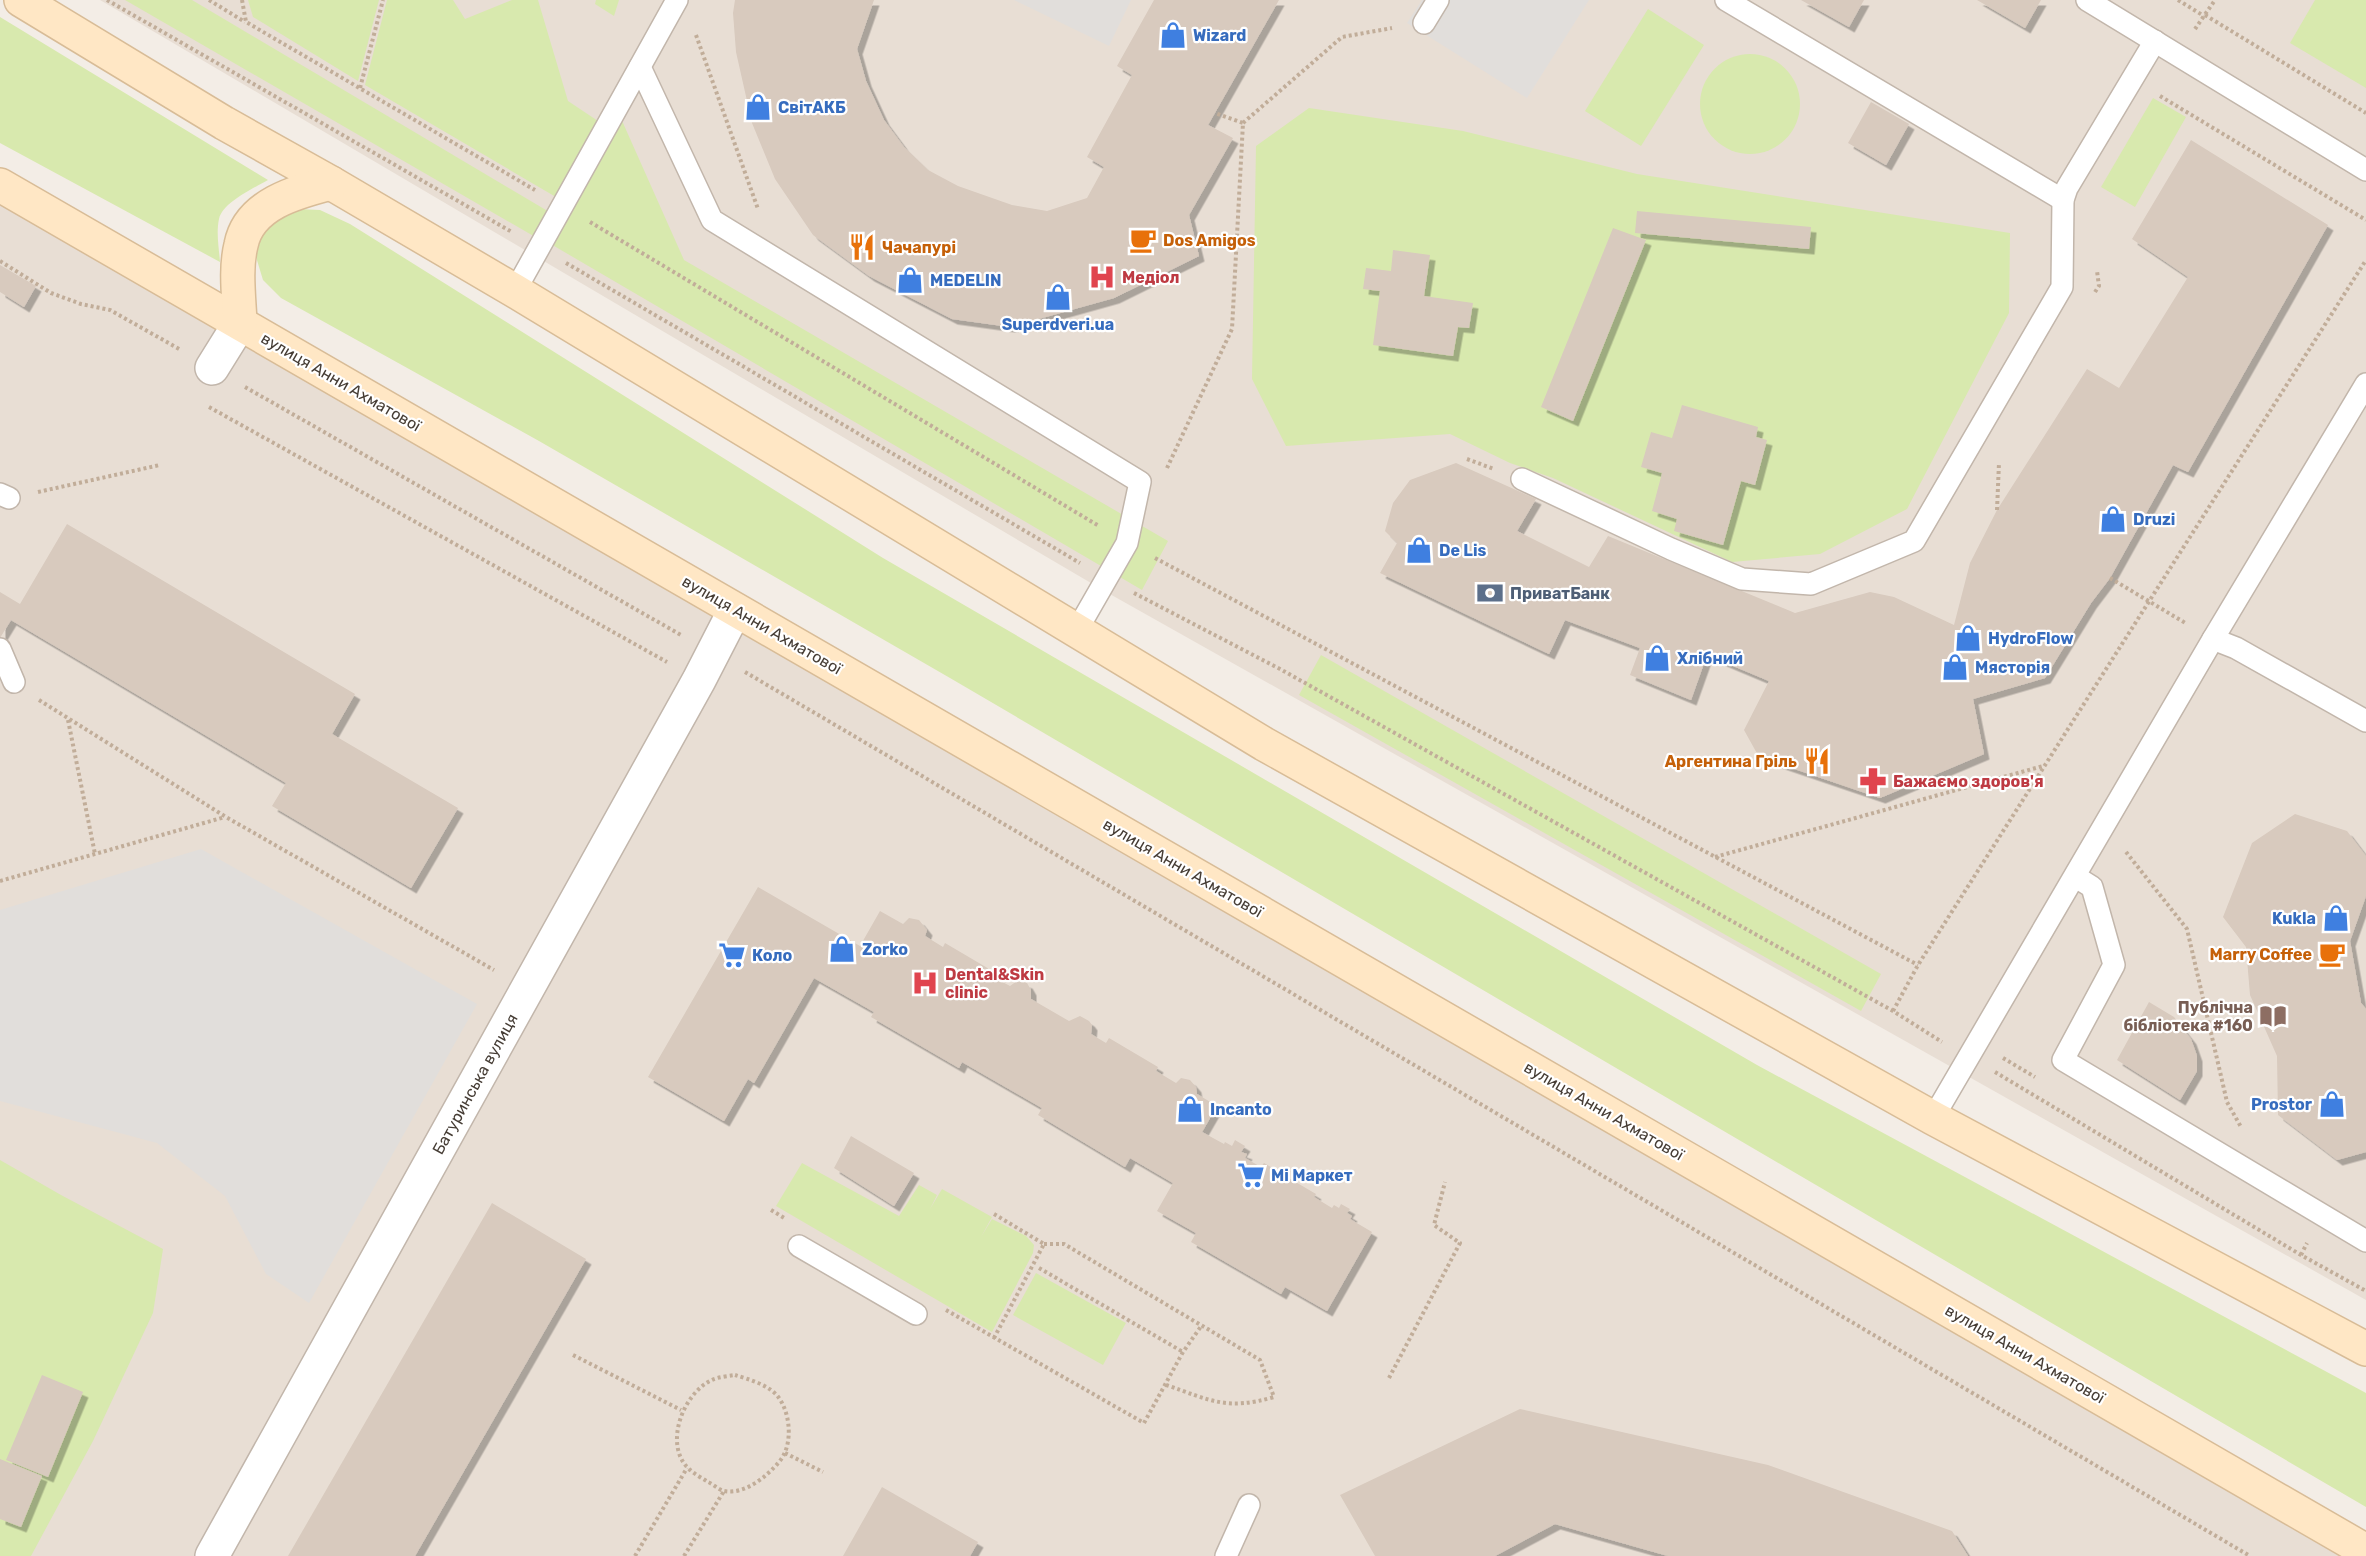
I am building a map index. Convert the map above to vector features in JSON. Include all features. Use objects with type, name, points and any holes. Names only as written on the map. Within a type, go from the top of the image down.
[{"type":"main road","points":[[21,0],[224,123],[515,291],[1264,744],[1933,1118],[2366,1349]]},
{"type":"main road","points":[[240,323],[241,243],[251,222],[276,201],[331,183]]},
{"type":"main road","name":"вулиця Анни Ахматової","points":[[0,185],[2366,1551]]},
{"type":"street","points":[[212,368],[240,323]]},
{"type":"street","name":"Батуринська вулиця","points":[[212,1556],[706,667],[735,609]]},
{"type":"lane","points":[[515,291],[677,0]]},
{"type":"lane","points":[[1424,22],[1438,0]]},
{"type":"lane","points":[[1726,0],[1751,6],[2063,201]]},
{"type":"lane","points":[[2087,0],[2366,170]]},
{"type":"lane","points":[[1522,479],[1671,549],[1742,579],[1811,584],[1914,541],[2062,287],[2063,201],[2067,188],[2155,41]]},
{"type":"lane","points":[[640,67],[712,220],[1140,483],[1127,543],[1077,630]]},
{"type":"lane","points":[[1933,1118],[1968,1058],[2084,882],[2213,639],[2366,384]]},
{"type":"lane","points":[[2213,639],[2236,648],[2366,721]]},
{"type":"lane","points":[[0,649],[14,682]]},
{"type":"lane","points":[[2084,882],[2114,965],[2063,1060],[2366,1241]]},
{"type":"lane","points":[[799,1246],[916,1314]]},
{"type":"lane","points":[[1226,1556],[1249,1505]]},
{"type":"path","points":[[106,0],[539,247],[1107,579],[1280,669],[1893,1011],[1968,1058],[2366,1291]]},
{"type":"path","points":[[209,0],[563,206],[1127,543],[1918,965]]},
{"type":"path","points":[[242,0],[246,22]]},
{"type":"path","points":[[360,88],[383,0]]},
{"type":"path","points":[[2178,0],[2366,114]]},
{"type":"path","points":[[1156,463],[1166,469],[1232,329],[1243,123],[1342,37],[1424,22]]},
{"type":"path","points":[[695,33],[760,217]]},
{"type":"path","points":[[2154,93],[2366,220]]},
{"type":"path","points":[[1215,113],[1243,123]]},
{"type":"path","points":[[1893,1011],[1918,965],[2366,260]]},
{"type":"path","points":[[0,261],[51,293],[81,304],[110,310],[212,368],[706,667],[2250,1556]]},
{"type":"path","points":[[206,405],[706,667]]},
{"type":"path","points":[[3,498],[160,465]]},
{"type":"path","points":[[2110,578],[2213,639]]},
{"type":"path","points":[[14,682],[68,719],[226,817],[527,988]]},
{"type":"path","points":[[68,719],[95,854]]},
{"type":"path","points":[[1714,857],[2045,766]]},
{"type":"path","points":[[0,881],[226,817]]},
{"type":"path","points":[[2084,882],[2120,844],[2187,928],[2227,1102],[2243,1130]]},
{"type":"path","points":[[1389,1378],[1460,1243],[1434,1225],[1445,1182]]},
{"type":"path","points":[[2275,1188],[2308,1244],[2301,1255]]},
{"type":"path","points":[[994,1214],[1044,1244],[1064,1244],[1260,1360],[1274,1397],[1249,1404],[1222,1404],[1166,1385]]},
{"type":"path","points":[[994,1338],[1044,1244]]},
{"type":"path","points":[[1039,1268],[1183,1352]]},
{"type":"path","points":[[944,1309],[1144,1423],[1183,1352],[1202,1325]]},
{"type":"path","points":[[573,1355],[681,1410]]},
{"type":"path","points":[[735,1375],[756,1382],[778,1396],[785,1411],[790,1431],[785,1453],[766,1477],[744,1488],[724,1491],[687,1468],[678,1449],[681,1410],[696,1392],[712,1380],[735,1375]]},
{"type":"path","points":[[785,1453],[823,1472]]},
{"type":"path","points":[[635,1556],[687,1468]]},
{"type":"path","points":[[684,1556],[724,1491]]},
{"type":"shaded area","points":[[100,0],[2366,0],[2366,1300],[1108,593]]},
{"type":"shaded area","points":[[1014,0],[1131,0],[1109,46]]},
{"type":"shaded area","points":[[1422,0],[1589,0],[1527,98],[1407,23]]},
{"type":"shaded area","points":[[0,185],[2366,1556],[0,1556]]},
{"type":"shaded area","points":[[201,849],[477,1004],[309,1303],[266,1274],[225,1196],[157,1143],[0,1101],[0,910]]},
{"type":"green space","points":[[125,0],[192,0],[551,213],[537,238]]},
{"type":"green space","points":[[248,0],[379,0],[358,81],[253,17]]},
{"type":"green space","points":[[387,0],[453,0],[465,19],[512,0],[538,0],[568,101],[604,125],[561,200],[365,85]]},
{"type":"green space","points":[[596,0],[619,0],[614,16],[595,4]]},
{"type":"green space","points":[[2315,0],[2366,0],[2366,88],[2290,43]]},
{"type":"green space","points":[[1648,9],[1704,45],[1641,146],[1585,111]]},
{"type":"green space","points":[[0,17],[268,180],[233,201],[222,213],[218,230],[220,262],[0,143]]},
{"type":"green space","points":[[1750,54],[1769,58],[1785,69],[1796,85],[1800,104],[1796,123],[1785,139],[1769,150],[1750,154],[1731,150],[1715,139],[1704,123],[1700,104],[1704,85],[1715,69],[1731,58]]},
{"type":"green space","points":[[2153,98],[2186,117],[2135,207],[2101,187]]},
{"type":"green space","points":[[1309,108],[1463,131],[1637,174],[2010,233],[2009,313],[1907,509],[1820,554],[1732,562],[1553,478],[1510,463],[1450,434],[1286,446],[1252,379],[1256,146]]},
{"type":"green space","points":[[619,114],[684,260],[1168,541],[1142,590],[549,243]]},
{"type":"green space","points":[[298,209],[320,210],[350,224],[883,558],[1757,1065],[2366,1393],[2366,1507],[950,678],[539,441],[281,298],[263,280],[256,257],[261,237],[277,219]]},
{"type":"green space","points":[[1321,655],[1881,974],[1861,1011],[1299,695]]},
{"type":"green space","points":[[0,1160],[163,1249],[153,1313],[93,1441],[31,1556],[0,1556]]},
{"type":"green space","points":[[802,1163],[899,1216],[919,1185],[937,1195],[930,1209],[942,1189],[992,1217],[981,1237],[992,1219],[1026,1236],[1034,1245],[1033,1253],[992,1332],[776,1206]]},
{"type":"green space","points":[[1036,1273],[1126,1323],[1103,1365],[1013,1315]]},
{"type":"building","points":[[735,0],[874,0],[857,49],[866,81],[884,120],[904,147],[928,170],[958,186],[1012,205],[1047,211],[1087,198],[1104,167],[1087,157],[1132,75],[1117,66],[1154,0],[1279,0],[1208,125],[1233,138],[1189,215],[1199,256],[1114,298],[1010,327],[952,319],[869,276],[813,235],[775,179],[752,123],[736,52],[733,13]]},
{"type":"building","points":[[1801,0],[1864,0],[1849,27]]},
{"type":"building","points":[[1977,0],[2041,0],[2025,28]]},
{"type":"building","points":[[1871,102],[1909,124],[1886,165],[1848,143]]},
{"type":"building","points":[[2191,140],[2328,225],[2188,472],[2173,465],[2110,578],[2091,603],[2045,678],[1973,699],[1984,754],[1880,798],[1759,757],[1744,730],[1769,681],[1707,655],[1691,700],[1630,675],[1640,648],[1565,620],[1549,654],[1380,573],[1397,543],[1385,531],[1393,503],[1410,480],[1456,463],[1536,499],[1517,531],[1589,567],[1608,536],[1795,613],[1870,592],[1894,597],[1954,625],[1970,563],[1997,510],[2087,369],[2119,388],[2188,277],[2132,239]]},
{"type":"building","points":[[1637,211],[1811,227],[1809,249],[1635,233]]},
{"type":"building","points":[[1613,228],[1646,240],[1573,421],[1541,407]]},
{"type":"building","points":[[1393,250],[1430,255],[1424,296],[1473,303],[1469,328],[1458,327],[1453,356],[1373,345],[1380,291],[1363,289],[1366,268],[1391,271]]},
{"type":"building","points":[[0,265],[36,286],[24,307],[0,292]]},
{"type":"building","points":[[1682,405],[1758,427],[1756,437],[1767,440],[1755,485],[1741,481],[1723,545],[1674,531],[1677,519],[1652,511],[1662,473],[1641,467],[1651,432],[1672,438]]},
{"type":"building","points":[[67,524],[355,694],[332,734],[458,808],[411,888],[272,806],[286,783],[11,620],[0,638],[0,592],[20,604]]},
{"type":"building","points":[[2295,814],[2347,831],[2366,856],[2366,896],[2350,941],[2361,1003],[2366,1009],[2366,1152],[2337,1160],[2278,1115],[2277,1056],[2250,995],[2246,947],[2223,917],[2252,843]]},
{"type":"building","points":[[758,887],[860,946],[880,911],[903,924],[909,918],[919,920],[927,930],[925,936],[943,947],[945,943],[996,973],[993,977],[1010,986],[1017,981],[1027,983],[1031,990],[1031,999],[1069,1021],[1080,1016],[1089,1021],[1092,1025],[1091,1034],[1106,1043],[1109,1038],[1158,1067],[1156,1071],[1176,1083],[1181,1078],[1190,1080],[1196,1087],[1197,1094],[1217,1106],[1202,1132],[1232,1146],[1235,1140],[1245,1146],[1241,1152],[1247,1154],[1245,1158],[1261,1167],[1264,1163],[1316,1194],[1314,1197],[1332,1208],[1334,1205],[1339,1208],[1341,1204],[1350,1209],[1347,1213],[1352,1216],[1350,1219],[1372,1232],[1327,1311],[1285,1287],[1281,1294],[1191,1242],[1196,1233],[1157,1211],[1173,1183],[1130,1158],[1125,1167],[1038,1115],[1042,1108],[962,1062],[959,1068],[871,1017],[874,1012],[814,978],[754,1083],[748,1079],[724,1121],[648,1077]]},
{"type":"building","points":[[2149,1002],[2174,1017],[2191,1039],[2197,1056],[2197,1071],[2180,1100],[2117,1060]]},
{"type":"building","points":[[851,1136],[914,1173],[894,1206],[834,1168]]},
{"type":"building","points":[[492,1203],[586,1259],[415,1556],[288,1556]]},
{"type":"building","points":[[42,1375],[83,1392],[48,1477],[6,1460]]},
{"type":"building","points":[[1520,1409],[1768,1465],[1952,1531],[1968,1556],[1668,1556],[1555,1524],[1495,1556],[1375,1556],[1340,1495]]},
{"type":"building","points":[[0,1459],[42,1476],[21,1527],[0,1519]]},
{"type":"building","points":[[882,1487],[978,1542],[970,1556],[843,1556]]},
{"type":"place","name":"Wizard","points":[[1173,35]]},
{"type":"place","name":"СвітАКБ","points":[[758,107]]},
{"type":"place","name":"Dos Amigos","points":[[1143,240]]},
{"type":"place","name":"Чачапурі","points":[[862,247]]},
{"type":"place","name":"Медіол","points":[[1102,277]]},
{"type":"place","name":"MEDELIN","points":[[910,280]]},
{"type":"place","name":"Superdveri.ua","points":[[1058,297]]},
{"type":"place","name":"Druzi","points":[[2113,519]]},
{"type":"place","name":"De Lis","points":[[1419,550]]},
{"type":"place","name":"ПриватБанк","points":[[1490,593]]},
{"type":"place","name":"HydroFlow","points":[[1968,638]]},
{"type":"place","name":"Хлібний","points":[[1657,658]]},
{"type":"place","name":"Мясторія","points":[[1955,667]]},
{"type":"place","name":"Аргентина Гріль","points":[[1817,761]]},
{"type":"place","name":"Бажаємо здоров'я","points":[[1873,781]]},
{"type":"place","name":"Kukla","points":[[2336,918]]},
{"type":"place","name":"Zorko","points":[[842,949]]},
{"type":"place","name":"Marry Coffee","points":[[2332,954]]},
{"type":"place","name":"Коло","points":[[732,955]]},
{"type":"place","name":"Dental&Skin clinic","points":[[925,983]]},
{"type":"place","name":"Публічна бібліотека #160","points":[[2273,1016]]},
{"type":"place","name":"Prostor","points":[[2332,1104]]},
{"type":"place","name":"Incanto","points":[[1190,1109]]},
{"type":"place","name":"Мі Маркет","points":[[1251,1175]]}]
